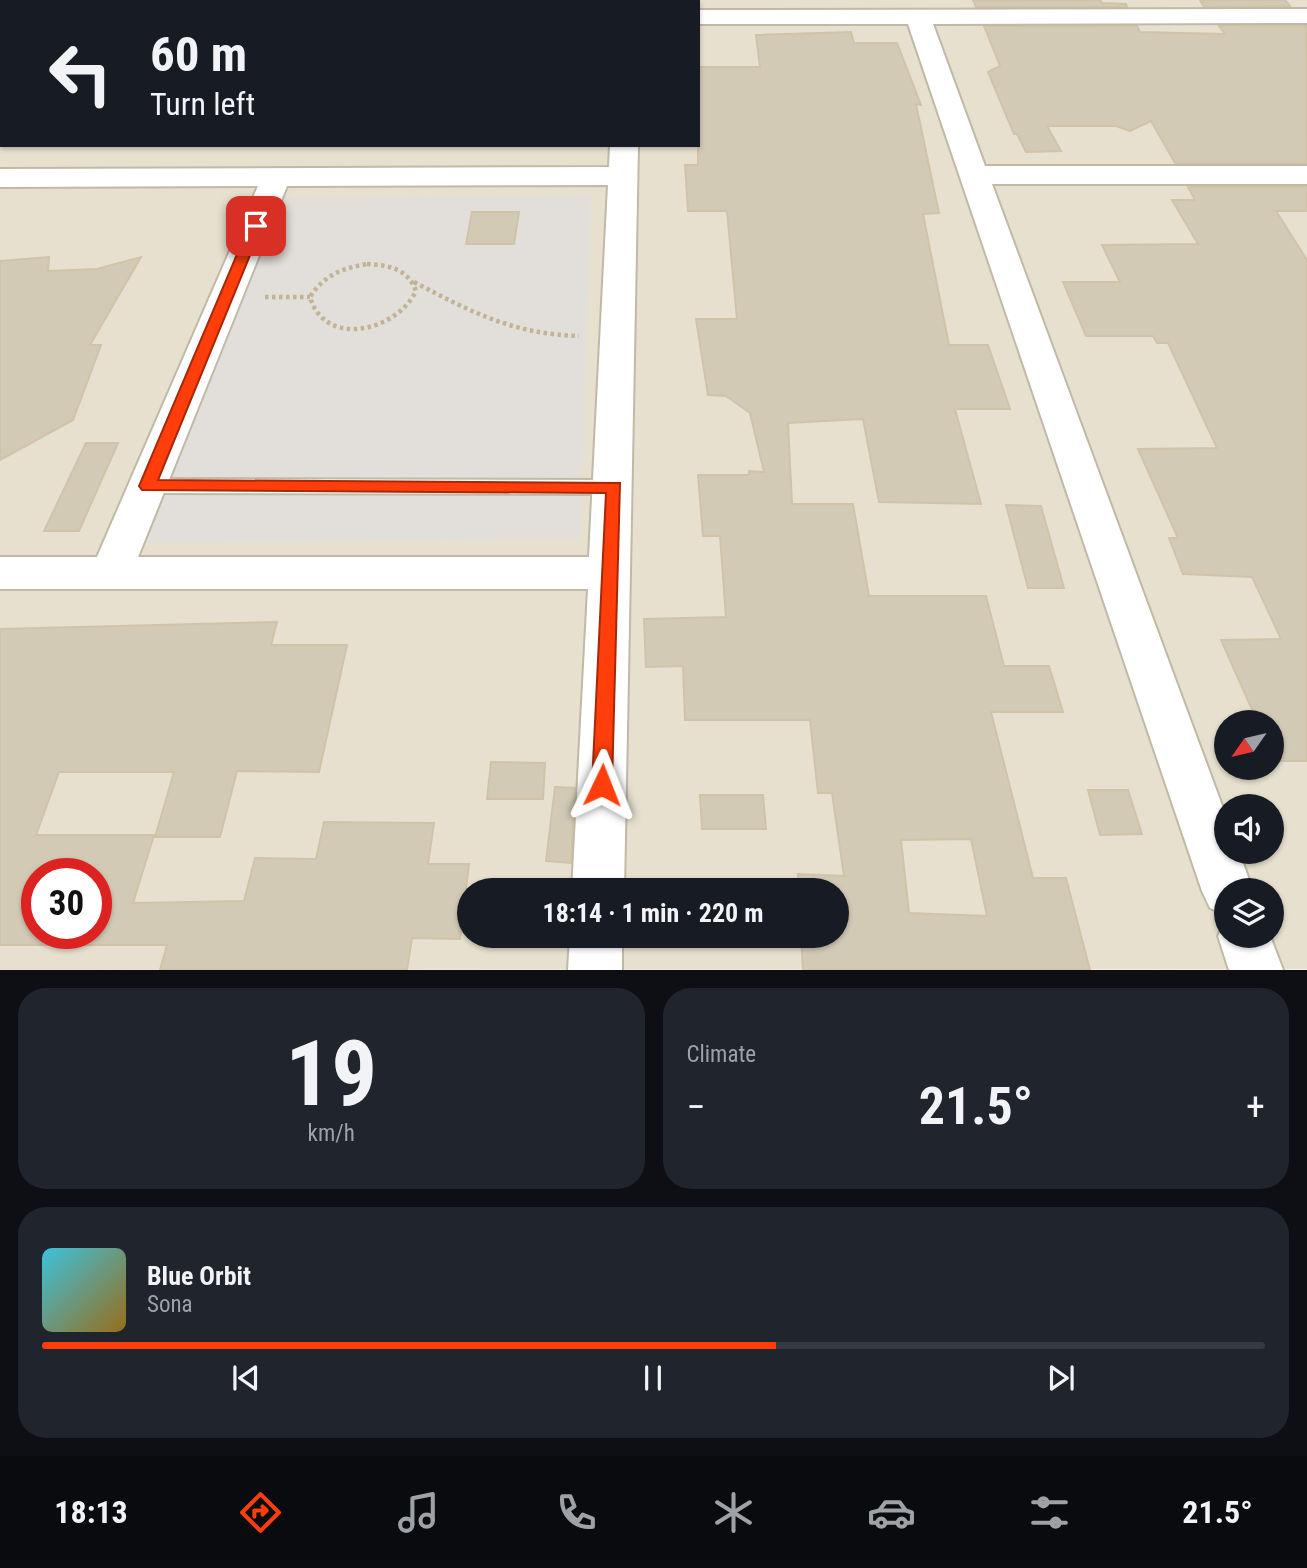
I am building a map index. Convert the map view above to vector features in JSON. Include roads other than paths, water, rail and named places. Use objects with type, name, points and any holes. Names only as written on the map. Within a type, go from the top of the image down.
[{"type":"street","points":[[700,17],[744,8],[918,17],[1307,16]]},
{"type":"street","points":[[918,17],[1223,878]]},
{"type":"street","points":[[0,178],[276,178],[624,160],[599,878]]},
{"type":"street","points":[[975,176],[1307,175]]},
{"type":"street","points":[[111,573],[276,178]]},
{"type":"street","points":[[0,573],[611,573]]},
{"type":"street","points":[[595,970],[596,948]]},
{"type":"street","points":[[1248,948],[1256,970]]},
{"type":"lane","points":[[147,486],[614,487]]}]
